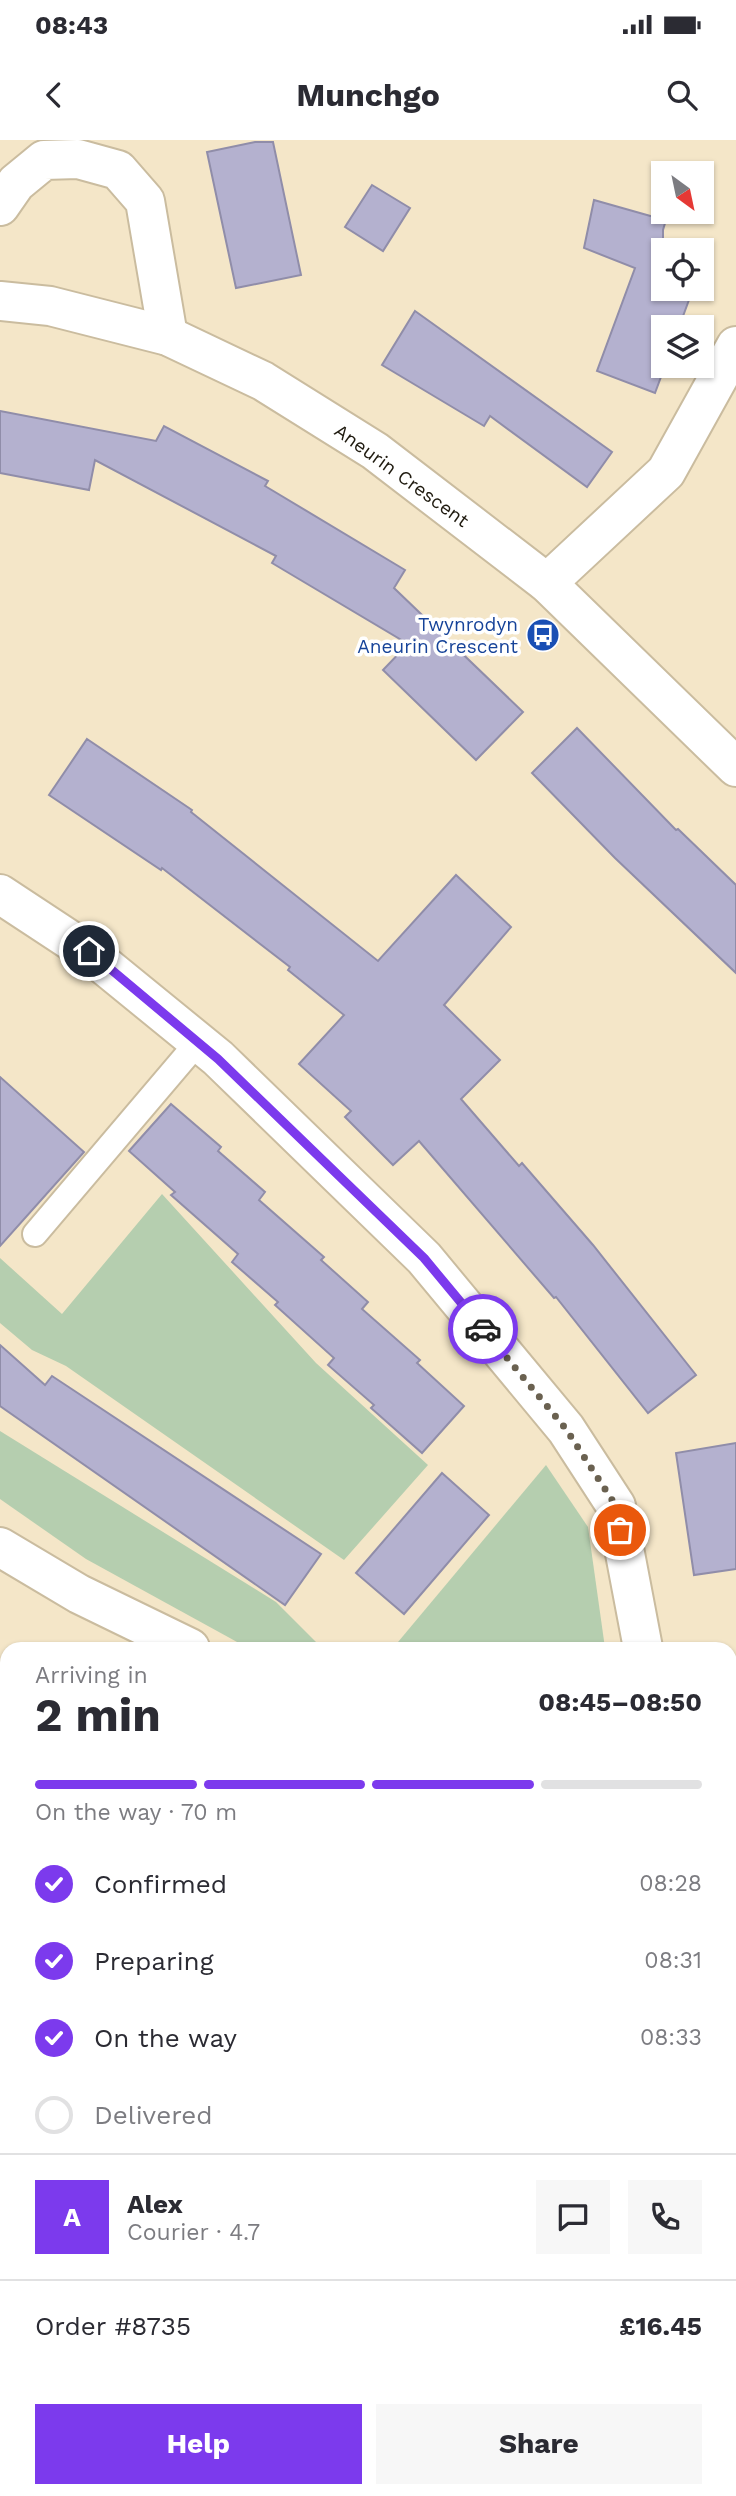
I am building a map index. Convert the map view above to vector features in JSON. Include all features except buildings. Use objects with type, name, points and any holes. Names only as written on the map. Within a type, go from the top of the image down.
[{"type":"street","points":[[0,206],[16,183],[44,160],[78,159],[118,170],[145,201],[168,336]]},
{"type":"street","name":"Aneurin Crescent","points":[[0,301],[50,306],[168,336],[263,381],[375,451],[547,583],[736,768]]},
{"type":"street","points":[[547,583],[666,472],[736,346]]},
{"type":"street","points":[[0,894],[89,951],[198,1042],[424,1258],[566,1429],[616,1506],[642,1642]]},
{"type":"street","points":[[0,1547],[79,1594],[178,1642]]},
{"type":"lane","points":[[35,1234],[198,1042]]},
{"type":"green space","points":[[162,1194],[316,1363],[428,1465],[344,1560],[66,1366],[32,1350],[0,1323],[0,1258],[62,1314]]},
{"type":"green space","points":[[0,1431],[276,1602],[316,1642],[237,1642],[86,1559],[0,1499]]},
{"type":"green space","points":[[546,1465],[588,1527],[604,1642],[398,1642]]},
{"type":"way so far","points":[[483,1329],[566,1429],[616,1506],[620,1530]]},
{"type":"place","name":"Twynrodyn Aneurin Crescent","points":[[543,635]]},
{"type":"route","points":[[89,951],[218,1059],[424,1258],[483,1329]]}]
